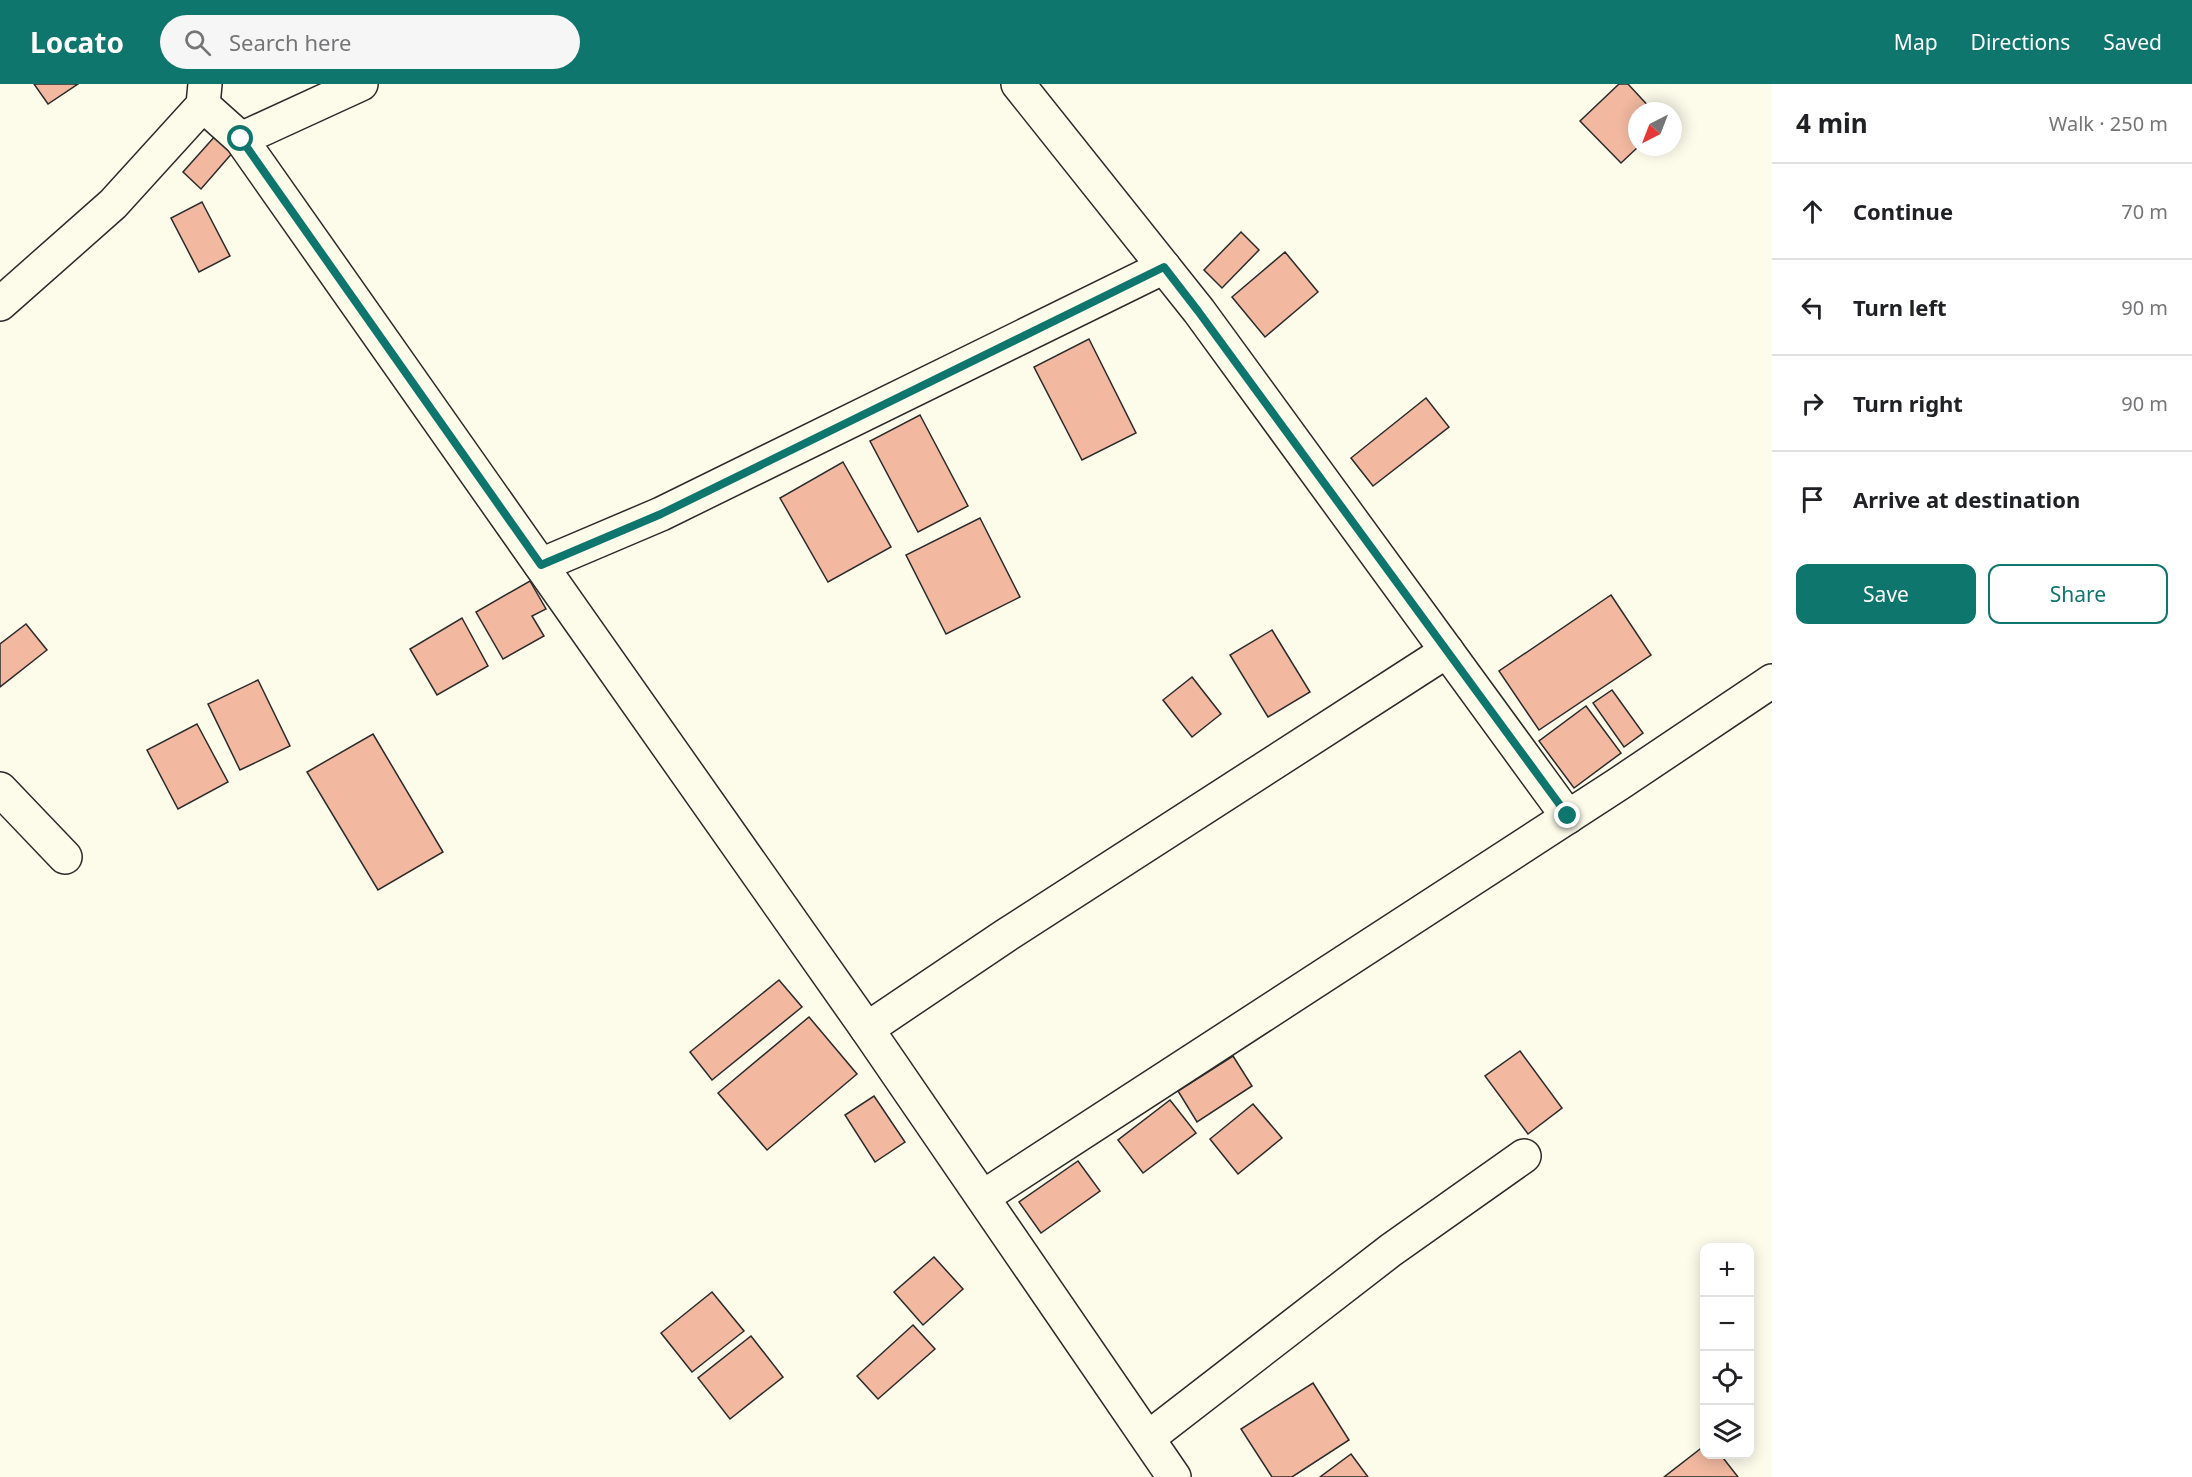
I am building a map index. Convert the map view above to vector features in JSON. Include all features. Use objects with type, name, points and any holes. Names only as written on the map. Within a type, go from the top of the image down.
[{"type":"street","points":[[241,139],[361,84]]},
{"type":"street","points":[[1018,84],[1198,311],[1568,816]]},
{"type":"street","points":[[0,304],[113,204],[204,94],[241,139],[867,1029],[1174,1477]]},
{"type":"street","points":[[541,565],[661,514],[1164,267]]},
{"type":"street","points":[[867,1029],[1015,930],[1447,651]]},
{"type":"street","points":[[983,1197],[1772,681]]},
{"type":"street","points":[[0,789],[65,857]]},
{"type":"street","points":[[1148,1438],[1391,1250],[1524,1156]]},
{"type":"building","points":[[34,84],[78,84],[48,104]]},
{"type":"building","points":[[1619,84],[1628,84],[1645,102],[1628,102],[1628,156],[1621,163],[1580,121]]},
{"type":"building","points":[[216,135],[234,151],[201,189],[183,172]]},
{"type":"building","points":[[202,202],[230,256],[199,272],[171,218]]},
{"type":"building","points":[[1241,232],[1259,250],[1222,288],[1204,270]]},
{"type":"building","points":[[1285,252],[1318,292],[1265,337],[1232,297]]},
{"type":"building","points":[[1089,339],[1136,433],[1082,460],[1034,367]]},
{"type":"building","points":[[1426,398],[1449,427],[1373,486],[1351,458]]},
{"type":"building","points":[[920,415],[968,506],[918,532],[870,441]]},
{"type":"building","points":[[843,462],[891,547],[828,582],[780,498]]},
{"type":"building","points":[[980,518],[1020,597],[946,634],[906,555]]},
{"type":"building","points":[[530,581],[546,609],[532,616],[544,636],[503,659],[476,612]]},
{"type":"building","points":[[1611,595],[1651,655],[1539,730],[1499,671]]},
{"type":"building","points":[[462,618],[488,666],[437,695],[410,649]]},
{"type":"building","points":[[26,624],[47,650],[0,687],[0,644]]},
{"type":"building","points":[[1272,630],[1310,692],[1268,717],[1230,655]]},
{"type":"building","points":[[1192,677],[1221,714],[1192,737],[1163,700]]},
{"type":"building","points":[[258,680],[290,746],[240,770],[208,704]]},
{"type":"building","points":[[1612,690],[1643,733],[1624,747],[1593,703]]},
{"type":"building","points":[[1586,706],[1621,753],[1574,788],[1539,741]]},
{"type":"building","points":[[197,724],[228,782],[178,809],[147,750]]},
{"type":"building","points":[[373,734],[443,852],[378,890],[307,772]]},
{"type":"building","points":[[779,980],[802,1007],[712,1080],[690,1052]]},
{"type":"building","points":[[809,1017],[857,1074],[767,1150],[718,1093]]},
{"type":"building","points":[[1520,1051],[1562,1108],[1528,1134],[1485,1076]]},
{"type":"building","points":[[1233,1056],[1252,1086],[1197,1122],[1178,1091]]},
{"type":"building","points":[[874,1096],[905,1142],[875,1162],[845,1115]]},
{"type":"building","points":[[1170,1100],[1196,1133],[1143,1173],[1118,1140]]},
{"type":"building","points":[[1253,1104],[1282,1138],[1238,1174],[1210,1139]]},
{"type":"building","points":[[1078,1161],[1100,1191],[1041,1233],[1019,1202]]},
{"type":"building","points":[[934,1257],[963,1289],[923,1325],[894,1292]]},
{"type":"building","points":[[712,1292],[744,1331],[692,1372],[661,1333]]},
{"type":"building","points":[[913,1325],[935,1349],[878,1399],[857,1376]]},
{"type":"building","points":[[751,1336],[783,1377],[730,1419],[698,1378]]},
{"type":"building","points":[[1313,1383],[1349,1440],[1292,1477],[1272,1477],[1241,1429]]},
{"type":"building","points":[[1700,1449],[1700,1459],[1724,1459],[1738,1477],[1664,1477]]},
{"type":"building","points":[[1351,1454],[1368,1477],[1320,1477]]},
{"type":"route","points":[[241,139],[541,565],[661,514],[1164,267],[1568,816]]}]
